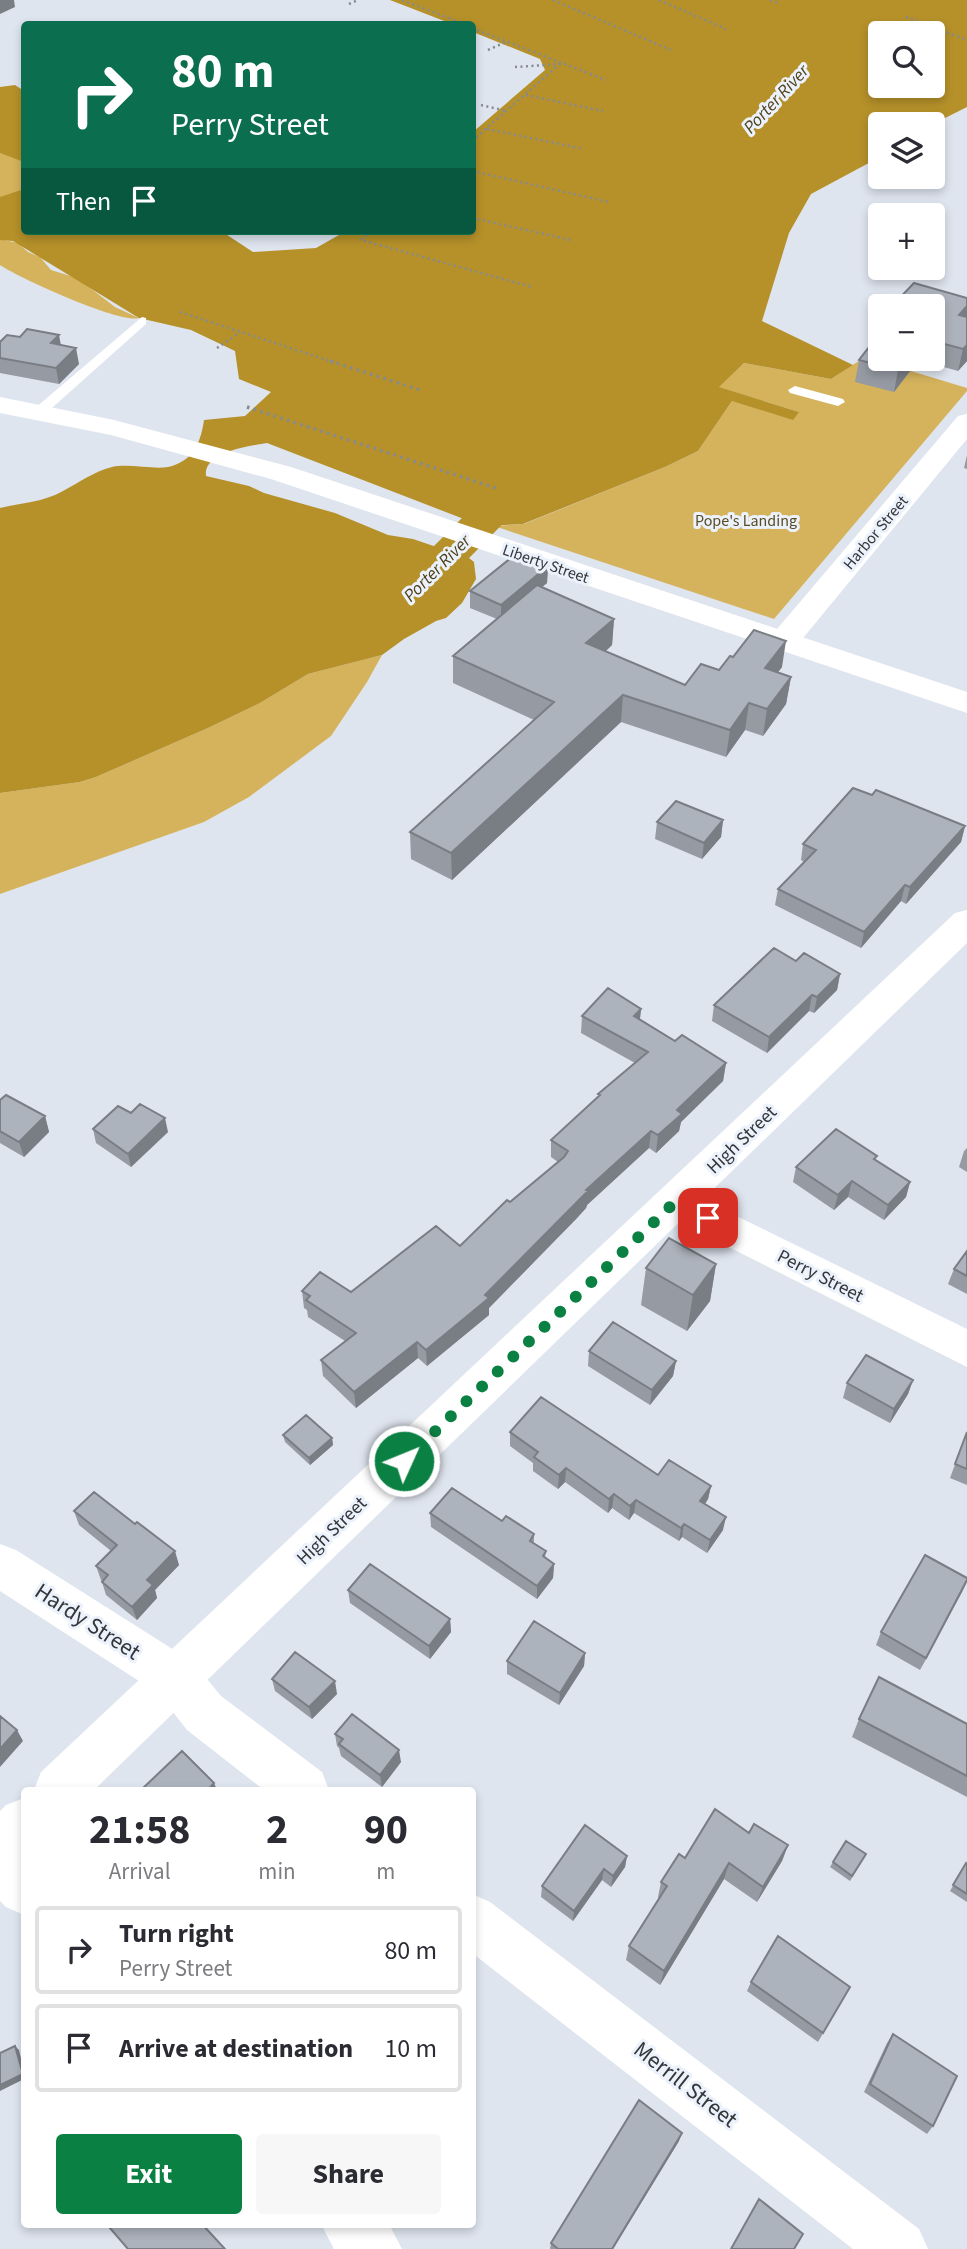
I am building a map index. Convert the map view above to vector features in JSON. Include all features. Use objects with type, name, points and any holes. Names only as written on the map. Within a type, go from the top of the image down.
[{"type":"street","name":"Liberty Street","points":[[0,405],[177,444],[236,460],[967,703]]},
{"type":"street","name":"Harbor Street","points":[[783,642],[967,422]]},
{"type":"street","name":"High Street","points":[[62,1787],[967,922]]},
{"type":"street","name":"Perry Street","points":[[675,1202],[967,1349]]},
{"type":"street","name":"Hardy Street","points":[[0,1565],[176,1678]]},
{"type":"street","points":[[176,1678],[205,1713],[300,1787]]},
{"type":"street","points":[[0,1847],[21,1827]]},
{"type":"street","points":[[0,1864],[21,1886]]},
{"type":"street","name":"Merrill Street","points":[[476,1923],[899,2249]]},
{"type":"street","points":[[353,2228],[373,2249]]},
{"type":"lane","points":[[39,412],[142,321]]},
{"type":"lane","points":[[794,390],[838,402]]},
{"type":"path","points":[[349,4],[358,0]]},
{"type":"path","points":[[402,0],[456,21]]},
{"type":"path","points":[[553,0],[671,50]]},
{"type":"path","points":[[659,0],[726,29]]},
{"type":"path","points":[[770,0],[778,3]]},
{"type":"path","points":[[906,17],[967,40]]},
{"type":"path","points":[[476,29],[606,80]]},
{"type":"path","points":[[488,50],[507,41]]},
{"type":"path","points":[[515,67],[561,63]]},
{"type":"path","points":[[476,138],[561,63]]},
{"type":"path","points":[[525,95],[603,111]]},
{"type":"path","points":[[481,105],[507,111]]},
{"type":"path","points":[[486,129],[584,149]]},
{"type":"path","points":[[476,172],[609,202]]},
{"type":"path","points":[[476,219],[571,240]]},
{"type":"path","points":[[367,235],[361,240],[532,287]]},
{"type":"path","points":[[180,312],[422,391]]},
{"type":"path","points":[[217,348],[241,331]]},
{"type":"path","points":[[247,407],[499,489]]},
{"type":"green space","points":[[0,153],[21,157],[21,192],[0,199]]},
{"type":"green space","points":[[0,239],[18,243],[28,252],[40,257],[51,270],[77,278],[115,307],[139,318],[128,318],[92,307],[47,289],[0,265]]},
{"type":"green space","name":"Pope's Landing","points":[[865,357],[868,358],[868,371],[911,371],[967,388],[967,391],[774,619],[494,526],[524,524],[698,451],[732,401],[799,412],[718,387],[744,363],[831,379]]},
{"type":"green space","points":[[382,655],[331,736],[249,797],[204,822],[0,894],[0,793],[80,782],[96,777],[260,703],[308,674]]},
{"type":"water","points":[[390,0],[967,0],[967,107],[945,118],[945,112],[868,112],[868,163],[811,194],[789,233],[762,321],[853,365],[831,379],[744,363],[719,387],[799,412],[793,420],[732,401],[698,451],[523,524],[482,526],[267,443],[239,448],[219,456],[207,468],[206,476],[249,486],[264,493],[335,513],[388,535],[413,539],[469,558],[474,562],[476,579],[462,603],[446,618],[404,639],[382,655],[308,674],[260,703],[96,777],[80,782],[0,793],[0,508],[48,498],[112,467],[166,467],[180,463],[196,448],[204,420],[245,416],[271,392],[239,379],[235,351],[191,330],[139,318],[13,241],[0,240],[0,197],[21,190],[21,235],[227,235],[253,252],[316,248],[339,235],[476,235],[476,129],[545,70],[540,59],[476,33],[476,21],[444,21]]},
{"type":"water","points":[[15,85],[21,89],[21,161],[0,153],[0,87]]},
{"type":"building","points":[[914,283],[967,298],[967,306],[959,315],[967,317],[967,345],[963,349],[945,344],[945,294],[903,294]]},
{"type":"building","points":[[27,329],[59,335],[51,343],[76,348],[56,368],[0,358],[0,342],[7,335],[20,337]]},
{"type":"building","points":[[868,348],[868,362],[859,360]]},
{"type":"building","points":[[517,553],[548,566],[501,605],[470,591]]},
{"type":"building","points":[[537,585],[614,619],[586,643],[685,685],[701,664],[719,670],[754,630],[786,641],[765,668],[791,677],[767,709],[749,703],[730,730],[623,695],[451,853],[410,832],[554,702],[453,656]]},
{"type":"building","points":[[853,788],[872,795],[876,790],[965,826],[910,887],[905,885],[864,932],[778,889],[816,850],[803,844]]},
{"type":"building","points":[[676,801],[723,820],[704,843],[657,822]]},
{"type":"building","points":[[774,948],[796,961],[804,953],[840,974],[817,997],[812,995],[769,1037],[714,1005]]},
{"type":"building","points":[[608,988],[641,1009],[634,1016],[675,1041],[682,1035],[726,1063],[677,1110],[682,1114],[658,1135],[651,1131],[586,1190],[588,1191],[485,1295],[489,1298],[426,1350],[417,1342],[354,1392],[321,1360],[356,1333],[306,1300],[310,1296],[302,1291],[320,1272],[351,1292],[436,1226],[460,1246],[507,1200],[510,1202],[564,1157],[568,1151],[551,1140],[600,1095],[598,1094],[648,1052],[582,1016]]},
{"type":"building","points":[[6,1095],[45,1116],[19,1142],[0,1131],[0,1100]]},
{"type":"building","points":[[140,1104],[165,1118],[128,1154],[93,1129],[118,1106],[131,1113]]},
{"type":"building","points":[[836,1129],[877,1156],[874,1159],[910,1182],[888,1205],[852,1181],[838,1195],[796,1167]]},
{"type":"building","points":[[669,1238],[716,1264],[693,1295],[646,1268]]},
{"type":"building","points":[[967,1251],[967,1276],[954,1269]]},
{"type":"building","points":[[613,1322],[676,1361],[652,1390],[589,1351]]},
{"type":"building","points":[[866,1355],[913,1380],[894,1409],[847,1383]]},
{"type":"building","points":[[541,1397],[658,1475],[669,1460],[711,1486],[700,1501],[726,1517],[710,1540],[684,1524],[681,1528],[636,1500],[630,1506],[614,1494],[609,1499],[566,1468],[559,1475],[534,1457],[538,1452],[510,1432]]},
{"type":"building","points":[[306,1415],[332,1438],[309,1458],[283,1435]]},
{"type":"building","points":[[967,1432],[967,1469],[955,1464]]},
{"type":"building","points":[[452,1488],[502,1521],[506,1516],[534,1534],[530,1541],[546,1551],[543,1556],[554,1564],[537,1586],[430,1513]]},
{"type":"building","points":[[94,1492],[175,1551],[147,1580],[153,1585],[132,1607],[102,1582],[108,1575],[96,1566],[117,1545],[74,1511]]},
{"type":"building","points":[[925,1555],[967,1578],[926,1658],[881,1632]]},
{"type":"building","points":[[370,1564],[450,1619],[429,1646],[348,1590]]},
{"type":"building","points":[[534,1621],[585,1653],[560,1693],[507,1661]]},
{"type":"building","points":[[295,1652],[335,1681],[309,1707],[272,1679]]},
{"type":"building","points":[[879,1677],[967,1724],[967,1776],[859,1719]]},
{"type":"building","points":[[352,1714],[399,1750],[380,1775],[339,1744],[343,1739],[335,1734]]},
{"type":"building","points":[[0,1716],[17,1730],[0,1749]]},
{"type":"building","points":[[182,1751],[214,1783],[211,1787],[144,1787]]},
{"type":"building","points":[[715,1809],[749,1833],[754,1824],[788,1845],[763,1887],[729,1863],[664,1971],[629,1946],[667,1886],[661,1882],[679,1854],[685,1858]]},
{"type":"building","points":[[585,1825],[627,1856],[613,1876],[604,1869],[574,1911],[542,1886]]},
{"type":"building","points":[[846,1841],[866,1854],[852,1876],[833,1862]]},
{"type":"building","points":[[967,1864],[967,1894],[953,1885]]},
{"type":"building","points":[[778,1936],[850,1987],[823,2033],[751,1982]]},
{"type":"building","points":[[893,2034],[957,2076],[933,2126],[870,2084]]},
{"type":"building","points":[[15,2046],[21,2075],[0,2085],[0,2053]]},
{"type":"building","points":[[639,2100],[682,2133],[612,2249],[558,2249],[551,2243]]},
{"type":"building","points":[[759,2199],[803,2234],[794,2249],[731,2249]]},
{"type":"building","points":[[110,2228],[206,2228],[225,2249],[128,2249]]},
{"type":"waterway","name":"Porter River","points":[[398,606],[533,470]]},
{"type":"route","points":[[404,1461],[675,1202],[708,1218]]}]
